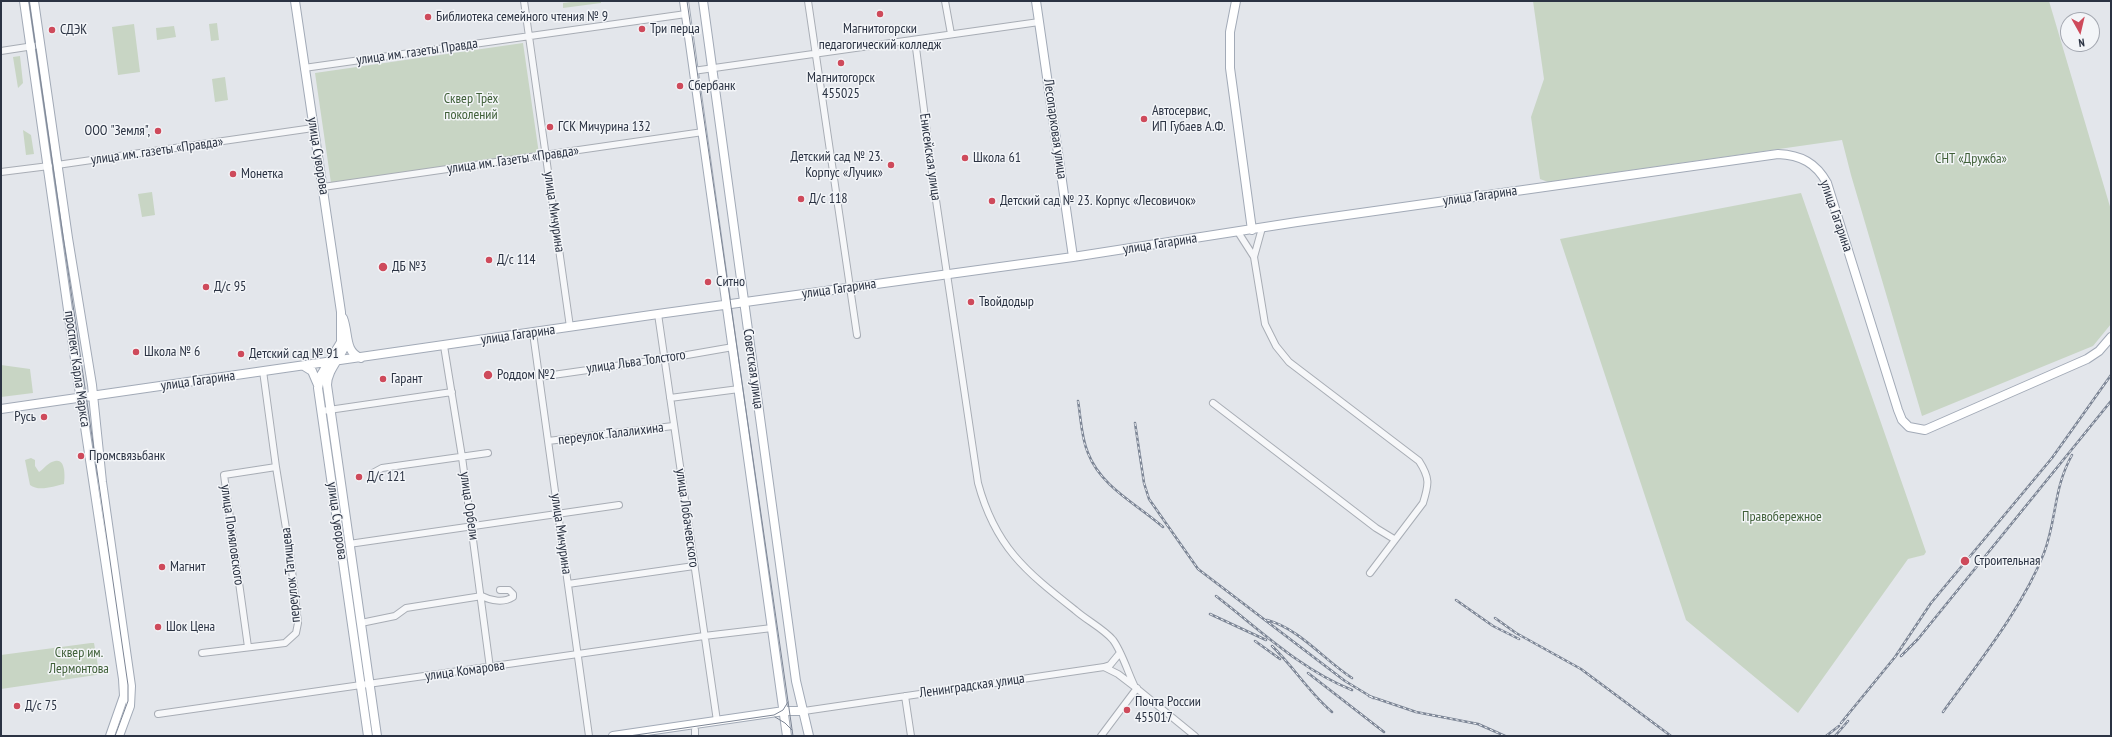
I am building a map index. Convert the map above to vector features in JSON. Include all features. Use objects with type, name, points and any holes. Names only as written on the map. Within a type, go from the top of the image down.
[{"type":"main road","name":"проспект Карла Маркса","points":[[24,1],[93,396],[102,482],[131,686],[130,706],[119,736]]},
{"type":"main road","name":"проспект Карла Маркса","points":[[34,1],[81,398],[123,678],[124,696],[110,736]]},
{"type":"main road","name":"улица Суворова","points":[[295,1],[341,312],[341,342],[327,381],[326,410],[365,684],[377,736]]},
{"type":"main road","name":"Советская улица","points":[[684,1],[788,736]]},
{"type":"main road","name":"Советская улица","points":[[703,1],[796,681],[809,736]]},
{"type":"main road","name":"Лесопарковая улица","points":[[1036,1],[1073,257]]},
{"type":"main road","points":[[1236,1],[1230,32],[1230,68],[1252,230]]},
{"type":"main road","name":"улица Гагарина","points":[[1,409],[658,314],[1073,257],[1753,157],[1788,154],[1811,162],[1827,183],[1898,410],[1902,420],[1909,427],[1925,430],[1951,420],[2087,359],[2099,351],[2111,337]]},
{"type":"main road","name":"улица Суворова","points":[[341,312],[345,322],[350,351],[361,358]]},
{"type":"main road","name":"улица Суворова","points":[[347,340],[333,362],[321,375],[318,388],[326,410],[349,544],[347,556],[361,623],[368,736]]},
{"type":"main road","points":[[304,366],[312,370],[315,375],[318,388]]},
{"type":"main road","name":"Ленинградская улица","points":[[613,736],[717,721],[804,711]]},
{"type":"main road","name":"Ленинградская улица","points":[[650,736],[695,733],[784,714]]},
{"type":"street","name":"улица Мичурина","points":[[524,1],[570,327]]},
{"type":"street","points":[[808,1],[857,335]]},
{"type":"street","points":[[945,1],[951,34]]},
{"type":"street","points":[[529,35],[686,14]]},
{"type":"street","points":[[693,71],[1039,22]]},
{"type":"street","name":"улица им. газеты Правда","points":[[304,68],[529,35]]},
{"type":"street","name":"Енисейская улица","points":[[915,40],[947,274],[978,483],[988,514],[1005,546],[1015,559],[1046,588],[1112,639],[1136,687]]},
{"type":"street","points":[[1,51],[40,46]]},
{"type":"street","name":"улица им. газеты «Правда»","points":[[1,172],[314,128]]},
{"type":"street","name":"улица им. Газеты «Правда»","points":[[323,187],[702,132]]},
{"type":"street","points":[[1254,257],[1262,228]]},
{"type":"street","points":[[1238,232],[1254,257],[1265,324],[1276,346],[1289,362],[1419,461],[1427,473],[1427,490],[1423,503],[1394,539],[1370,574]]},
{"type":"street","name":"улица Лобачевского","points":[[658,314],[673,426],[717,721]]},
{"type":"street","name":"улица Мичурина","points":[[533,333],[589,736]]},
{"type":"street","name":"улица Орбели","points":[[444,346],[482,596],[490,668]]},
{"type":"street","name":"улица Льва Толстого","points":[[539,376],[664,359],[733,347]]},
{"type":"street","points":[[263,371],[276,467]]},
{"type":"street","points":[[670,398],[739,389]]},
{"type":"street","points":[[326,410],[452,392]]},
{"type":"street","points":[[1213,403],[1376,528],[1394,539]]},
{"type":"street","name":"переулок Талалихина","points":[[548,441],[673,426]]},
{"type":"street","points":[[371,474],[382,468],[488,452]]},
{"type":"street","name":"переулок Татищева","points":[[202,653],[285,643],[296,633],[298,623],[290,553],[276,467]]},
{"type":"street","name":"улица Помяловского","points":[[248,647],[224,475],[276,467]]},
{"type":"street","points":[[349,544],[619,505]]},
{"type":"street","points":[[568,584],[694,566]]},
{"type":"street","points":[[361,623],[395,616],[406,608],[482,596],[489,600],[502,600],[513,597],[513,594],[509,590],[500,590]]},
{"type":"street","name":"улица Комарова","points":[[158,714],[365,684],[490,668],[704,636],[772,628]]},
{"type":"street","points":[[1104,667],[1110,666],[1119,654]]},
{"type":"street","points":[[1104,667],[1118,674],[1136,687],[1195,736]]},
{"type":"street","name":"Ленинградская улица","points":[[804,711],[1104,667]]},
{"type":"street","points":[[1101,736],[1136,687]]},
{"type":"street","points":[[904,696],[911,736]]},
{"type":"green space","points":[[601,1],[601,3],[563,8],[563,3]]},
{"type":"green space","name":"СНТ «Дружба»","points":[[1533,1],[2049,1],[2060,38],[2060,52],[2064,52],[2111,210],[2111,324],[2093,346],[1922,416],[1842,140],[1548,182],[1540,179],[1531,117],[1544,79]]},
{"type":"green space","points":[[217,23],[219,40],[211,41],[209,24]]},
{"type":"green space","points":[[134,24],[140,72],[118,75],[112,27]]},
{"type":"green space","points":[[174,26],[176,37],[157,40],[156,28]]},
{"type":"green space","name":"Сквер Трёх поколений","points":[[523,43],[539,154],[331,183],[315,73]]},
{"type":"green space","points":[[20,56],[23,83],[18,88],[13,57]]},
{"type":"green space","points":[[225,77],[228,100],[215,102],[212,79]]},
{"type":"green space","points":[[23,130],[31,135],[34,154],[26,155]]},
{"type":"green space","points":[[152,192],[155,215],[142,217],[138,194]]},
{"type":"green space","name":"Правобережное","points":[[1801,193],[1926,552],[1924,555],[1908,559],[1798,713],[1686,620],[1560,239]]},
{"type":"green space","points":[[1,365],[30,369],[33,393],[1,397]]},
{"type":"green space","points":[[31,458],[35,460],[35,466],[39,472],[48,464],[55,461],[61,462],[64,469],[64,484],[42,488],[30,485],[25,460]]},
{"type":"green space","name":"Сквер им. Лермонтова","points":[[94,643],[99,672],[96,675],[1,689],[1,655]]},
{"type":"tram line","points":[[29,1],[128,685],[128,701],[115,736]]},
{"type":"tram line","points":[[687,1],[793,736]]},
{"type":"tram line","points":[[629,736],[774,715],[783,710],[788,702]]},
{"type":"tram line","points":[[775,717],[785,723],[792,730]]},
{"type":"railway","points":[[1841,723],[1895,657],[1931,603],[2052,458],[2111,375]]},
{"type":"railway","points":[[1078,401],[1084,441],[1094,465],[1102,476],[1121,494],[1163,527]]},
{"type":"railway","points":[[1901,656],[1918,639],[2111,401]]},
{"type":"railway","points":[[1135,423],[1144,483],[1149,499],[1198,569],[1345,681],[1373,698]]},
{"type":"railway","points":[[1943,712],[2012,615],[2035,574],[2048,540],[2061,480],[2072,455]]},
{"type":"railway","points":[[1216,596],[1264,635],[1315,672],[1352,690]]},
{"type":"railway","points":[[1456,600],[1493,626],[1519,639]]},
{"type":"railway","points":[[1210,614],[1266,640]]},
{"type":"railway","points":[[1495,618],[1516,633],[1581,669],[1671,736]]},
{"type":"railway","points":[[1267,620],[1290,630],[1352,678]]},
{"type":"railway","points":[[1255,641],[1280,659]]},
{"type":"railway","points":[[1272,646],[1316,697],[1332,712]]},
{"type":"railway","points":[[1308,673],[1384,732]]},
{"type":"railway","points":[[1369,696],[1416,712],[1478,724],[1505,736]]},
{"type":"railway","points":[[1835,736],[1848,721]]},
{"type":"railway","points":[[1826,736],[1839,726]]},
{"type":"place","name":"Магнитогорски педагогический колледж","points":[[880,14]]},
{"type":"place","name":"Библиотека семейного чтения № 9","points":[[428,17]]},
{"type":"place","name":"Три перца","points":[[642,29]]},
{"type":"place","name":"СДЭК","points":[[52,30]]},
{"type":"place","name":"Магнитогорск 455025","points":[[841,63]]},
{"type":"place","name":"Сбербанк","points":[[680,86]]},
{"type":"place","name":"Автосервис, ИП Губаев А.Ф.","points":[[1144,119]]},
{"type":"place","name":"ГСК Мичурина 132","points":[[550,127]]},
{"type":"place","name":"ООО \"Земля\",","points":[[158,131]]},
{"type":"place","name":"Школа 61","points":[[965,158]]},
{"type":"place","name":"Детский сад № 23. Корпус «Лучик»","points":[[891,165]]},
{"type":"place","name":"Монетка","points":[[233,174]]},
{"type":"place","name":"Д/с 118","points":[[801,199]]},
{"type":"place","name":"Детский сад № 23. Корпус «Лесовичок»","points":[[992,201]]},
{"type":"place","name":"Д/с 114","points":[[489,260]]},
{"type":"place","name":"ДБ №3","points":[[383,267]]},
{"type":"place","name":"Ситно","points":[[708,282]]},
{"type":"place","name":"Д/с 95","points":[[206,287]]},
{"type":"place","name":"Твойдодыр","points":[[971,302]]},
{"type":"place","name":"Школа № 6","points":[[136,352]]},
{"type":"place","name":"Детский сад № 91","points":[[241,354]]},
{"type":"place","name":"Роддом №2","points":[[488,375]]},
{"type":"place","name":"Гарант","points":[[383,379]]},
{"type":"place","name":"Русь","points":[[44,417]]},
{"type":"place","name":"Промсвязьбанк","points":[[81,456]]},
{"type":"place","name":"Д/с 121","points":[[359,477]]},
{"type":"place","name":"Строительная","points":[[1965,561]]},
{"type":"place","name":"Магнит","points":[[162,567]]},
{"type":"place","name":"Шок Цена","points":[[158,627]]},
{"type":"place","name":"Д/с 75","points":[[17,706]]},
{"type":"place","name":"Почта России 455017","points":[[1127,710]]}]
